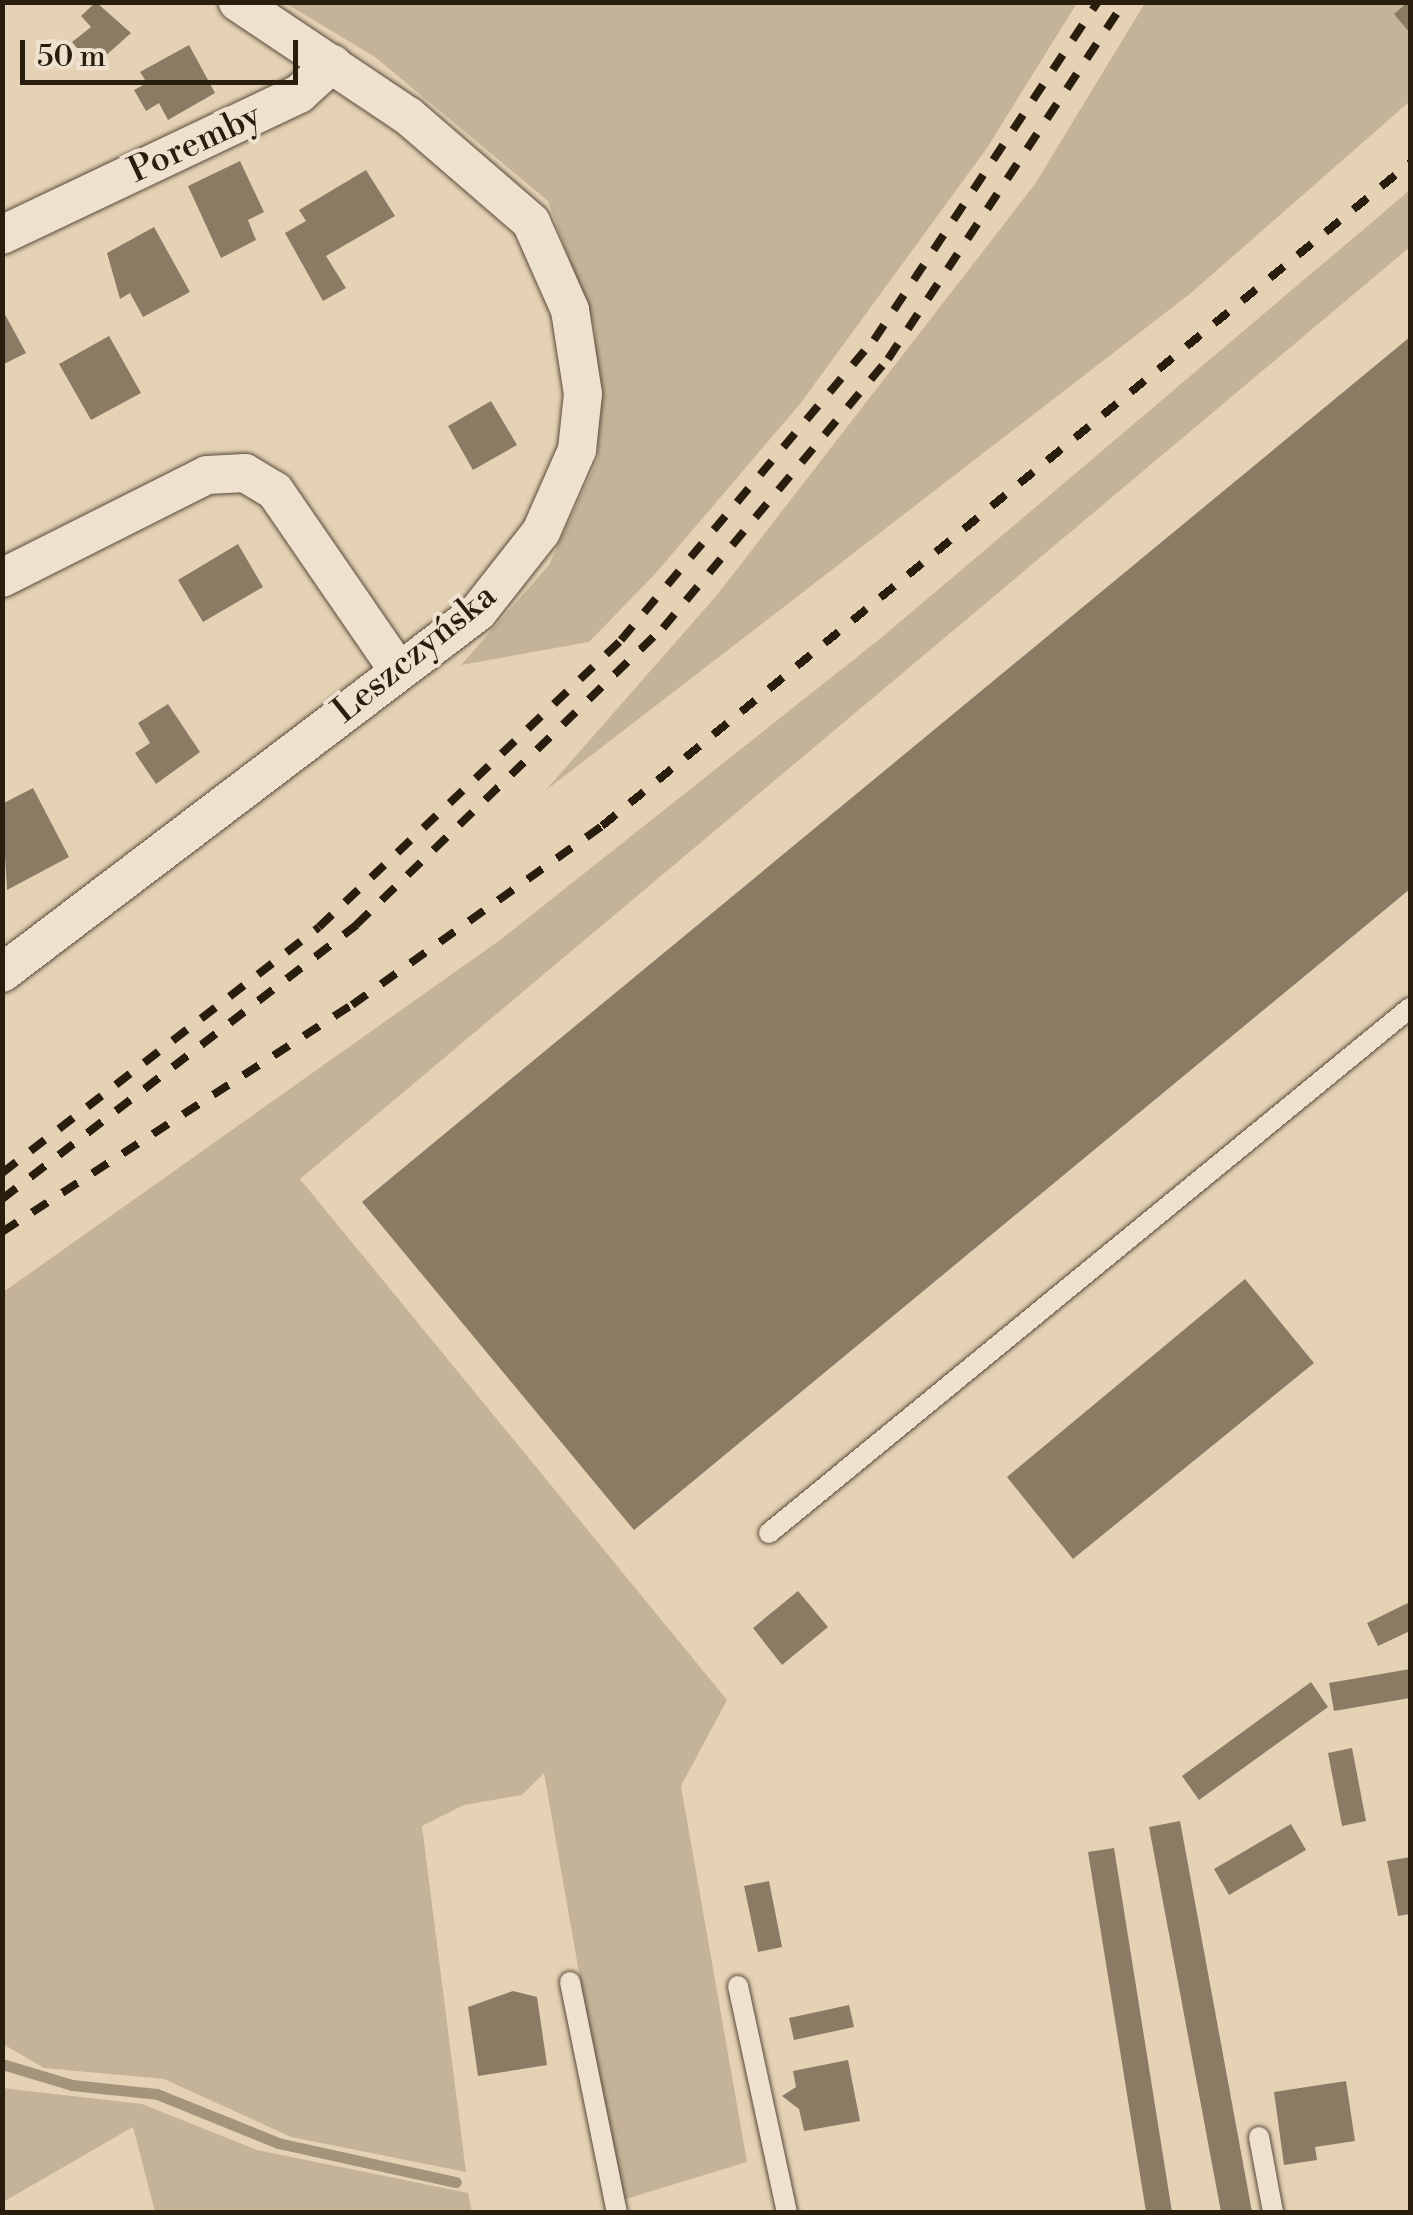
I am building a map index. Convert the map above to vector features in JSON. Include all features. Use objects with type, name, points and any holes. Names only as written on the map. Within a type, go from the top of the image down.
[{"type":"street","points":[[238,2],[332,64]]},
{"type":"street","name":"Poremby","points":[[2,234],[299,94],[332,64]]},
{"type":"street","name":"Leszczyńska","points":[[2,973],[478,612],[540,532],[577,450],[581,374],[562,285],[531,222],[464,160],[332,64]]},
{"type":"street","points":[[2,578],[208,475],[245,473],[275,491],[398,670]]},
{"type":"lane","points":[[769,1533],[1410,1008]]},
{"type":"lane","points":[[570,1982],[617,2212]]},
{"type":"lane","points":[[738,1986],[787,2212]]},
{"type":"lane","points":[[1259,2136],[1273,2212]]},
{"type":"shaded area","points":[[285,3],[1077,3],[987,148],[800,404],[655,574],[589,642],[461,665],[549,565],[598,458],[595,329],[548,201],[375,57]]},
{"type":"shaded area","points":[[1145,3],[1410,3],[1410,101],[1191,293],[545,791],[717,595],[1035,184]]},
{"type":"shaded area","points":[[1410,190],[1410,247],[300,1179],[727,1700],[681,1786],[747,2162],[619,2201],[544,1773],[522,1795],[464,1805],[422,1826],[466,2172],[291,2137],[164,2079],[44,2068],[3,2044],[2,1293],[500,940],[881,638]]},
{"type":"shaded area","points":[[2,2088],[142,2104],[257,2150],[468,2193],[472,2212],[155,2212],[133,2127],[3,2202]]},
{"type":"building","points":[[96,2],[131,33],[93,67],[72,42],[91,27],[81,16]]},
{"type":"building","points":[[1410,2],[1410,33],[1394,14]]},
{"type":"building","points":[[189,45],[215,93],[168,120],[159,103],[146,111],[134,90],[147,83],[140,72]]},
{"type":"building","points":[[240,161],[264,212],[248,220],[256,240],[221,258],[188,186]]},
{"type":"building","points":[[366,170],[395,216],[326,256],[346,288],[323,301],[285,233],[306,221],[299,210]]},
{"type":"building","points":[[154,227],[190,292],[143,317],[130,293],[120,299],[107,253]]},
{"type":"building","points":[[2,309],[26,353],[2,365]]},
{"type":"building","points":[[109,336],[141,393],[91,420],[59,364]]},
{"type":"building","points":[[1410,337],[1410,889],[634,1530],[362,1202]]},
{"type":"building","points":[[491,401],[517,445],[473,470],[448,426]]},
{"type":"building","points":[[238,544],[263,587],[203,622],[178,580]]},
{"type":"building","points":[[168,704],[200,752],[156,784],[135,753],[150,743],[138,723]]},
{"type":"building","points":[[33,788],[69,857],[7,890],[2,804]]},
{"type":"building","points":[[1245,1279],[1314,1363],[1073,1559],[1007,1477]]},
{"type":"building","points":[[798,1591],[828,1627],[782,1665],[753,1628]]},
{"type":"building","points":[[1410,1602],[1410,1631],[1378,1646],[1367,1623]]},
{"type":"building","points":[[1410,1669],[1410,1698],[1334,1711],[1329,1683]]},
{"type":"building","points":[[1311,1682],[1328,1707],[1199,1800],[1182,1776]]},
{"type":"building","points":[[1352,1748],[1366,1821],[1342,1826],[1328,1753]]},
{"type":"building","points":[[1180,1821],[1252,2212],[1221,2212],[1149,1827]]},
{"type":"building","points":[[1291,1824],[1306,1850],[1229,1895],[1214,1869]]},
{"type":"building","points":[[1114,1848],[1172,2212],[1146,2212],[1088,1852]]},
{"type":"building","points":[[1410,1857],[1410,1914],[1398,1916],[1387,1861]]},
{"type":"building","points":[[769,1881],[782,1947],[758,1952],[744,1886]]},
{"type":"building","points":[[513,1991],[537,1997],[547,2065],[478,2076],[468,2007]]},
{"type":"building","points":[[849,2005],[854,2027],[794,2040],[789,2018]]},
{"type":"building","points":[[848,2060],[860,2121],[804,2131],[799,2109],[782,2096],[796,2087],[793,2071]]},
{"type":"building","points":[[1346,2081],[1355,2141],[1315,2147],[1317,2160],[1284,2165],[1274,2092]]},
{"type":"waterway","points":[[2,2064],[72,2085],[157,2094],[278,2143],[456,2182]]},
{"type":"railway","points":[[2,1173],[319,927],[621,640],[874,340],[1098,2]]},
{"type":"railway","points":[[2,1199],[356,925],[663,628],[888,359],[1124,2]]},
{"type":"railway","points":[[2,1232],[352,1005],[602,826],[1410,163]]}]
